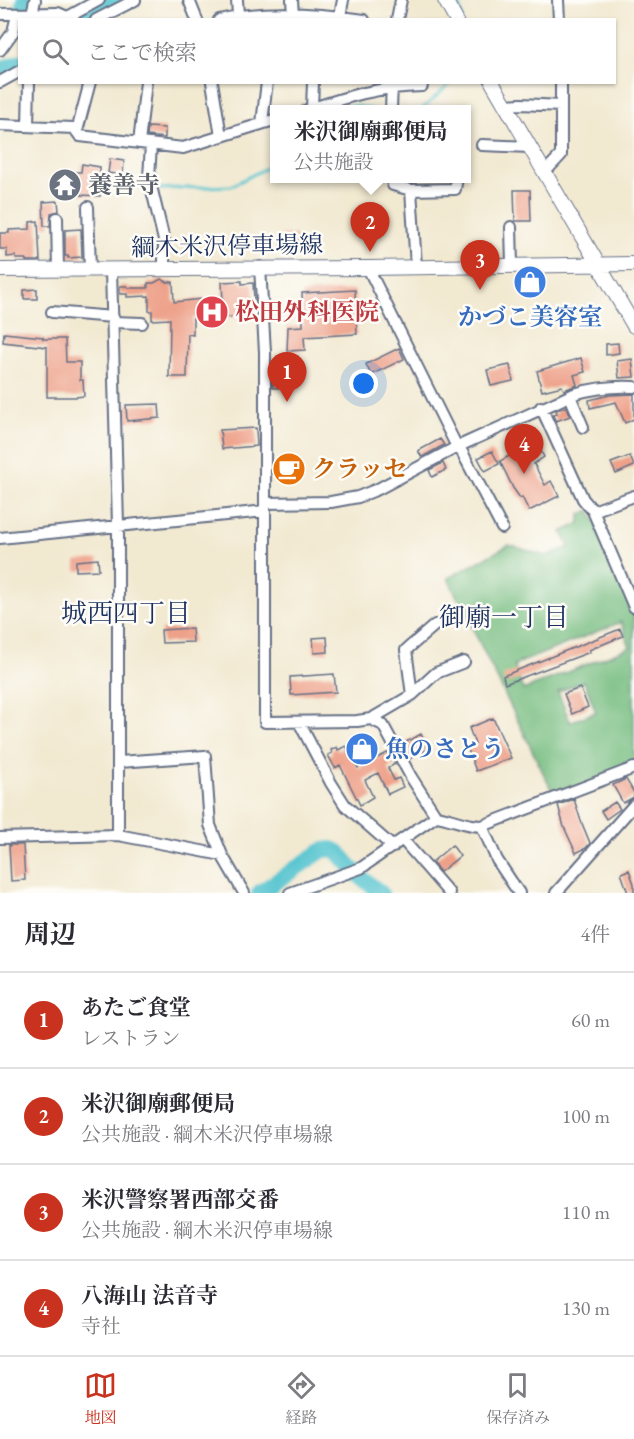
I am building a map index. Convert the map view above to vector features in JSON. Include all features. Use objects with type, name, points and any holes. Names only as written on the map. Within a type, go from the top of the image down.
[{"type":"main road","points":[[445,0],[455,18]]},
{"type":"main road","points":[[493,84],[634,326]]},
{"type":"main road","name":"綱木米沢停車場線","points":[[0,270],[634,264]]},
{"type":"street","points":[[22,18],[35,0]]},
{"type":"street","points":[[62,0],[68,17]]},
{"type":"street","points":[[0,14],[68,17],[99,0]]},
{"type":"street","points":[[100,18],[135,0]]},
{"type":"street","points":[[189,0],[196,18]]},
{"type":"street","points":[[237,0],[238,15]]},
{"type":"street","points":[[292,0],[292,14]]},
{"type":"street","points":[[340,16],[343,0]]},
{"type":"street","points":[[397,18],[401,0]]},
{"type":"street","points":[[558,0],[559,18]]},
{"type":"street","points":[[227,18],[238,15],[292,14],[323,14],[352,18]]},
{"type":"street","points":[[0,50],[18,24]]},
{"type":"street","points":[[0,82],[18,71]]},
{"type":"street","points":[[28,126],[29,84]]},
{"type":"street","points":[[77,131],[89,84]]},
{"type":"street","points":[[139,143],[146,84]]},
{"type":"street","points":[[212,84],[221,136]]},
{"type":"street","points":[[262,123],[267,84]]},
{"type":"street","points":[[310,105],[313,84]]},
{"type":"street","points":[[544,173],[561,155],[561,84]]},
{"type":"street","points":[[392,85],[392,105]]},
{"type":"street","points":[[321,105],[392,85],[422,86]]},
{"type":"street","points":[[505,105],[561,106]]},
{"type":"street","points":[[0,125],[74,128],[80,136],[183,148],[270,121]]},
{"type":"street","points":[[152,144],[149,178],[164,240],[164,270]]},
{"type":"street","points":[[482,145],[530,147]]},
{"type":"street","points":[[393,183],[393,185],[411,190],[455,189],[456,183]]},
{"type":"street","points":[[411,190],[416,266]]},
{"type":"street","points":[[88,207],[90,270]]},
{"type":"street","points":[[57,218],[58,270]]},
{"type":"street","points":[[511,227],[512,265]]},
{"type":"street","points":[[260,267],[266,352],[265,722],[371,719],[383,724],[411,777],[436,816]]},
{"type":"street","points":[[368,268],[457,447],[462,452],[502,528]]},
{"type":"street","points":[[111,270],[118,525],[118,835]]},
{"type":"street","points":[[52,312],[142,323]]},
{"type":"street","points":[[0,538],[265,507],[331,502],[358,497],[541,407],[592,389],[617,386],[634,387]]},
{"type":"street","points":[[570,396],[583,427]]},
{"type":"street","points":[[541,407],[583,499],[593,511],[634,607]]},
{"type":"street","points":[[593,511],[634,496]]},
{"type":"street","points":[[412,694],[406,650],[435,625]]},
{"type":"street","points":[[371,719],[412,694],[436,673],[464,662]]},
{"type":"street","points":[[299,722],[345,805],[393,847]]},
{"type":"street","points":[[119,762],[205,756],[210,825],[222,855],[244,893]]},
{"type":"street","points":[[290,893],[361,868],[436,816],[447,817],[468,826],[482,826],[634,768]]},
{"type":"street","points":[[556,893],[634,805]]},
{"type":"street","points":[[482,826],[497,860],[519,893]]},
{"type":"street","points":[[0,838],[118,835],[222,855]]},
{"type":"street","points":[[403,840],[449,893]]},
{"type":"green space","points":[[590,510],[634,612],[634,772],[565,799],[552,791],[448,578],[509,545],[546,556],[569,547],[562,532],[580,523],[580,515]],"holes":[[[621,622],[630,647],[523,690],[514,665]],[[584,681],[596,712],[570,722],[558,692]]]},
{"type":"building","points":[[148,127],[165,128],[165,138],[147,136]]},
{"type":"building","points":[[110,159],[124,161],[123,175],[108,173]]},
{"type":"building","points":[[82,164],[100,167],[100,196],[81,195],[81,191],[73,191],[74,172],[81,172]]},
{"type":"building","points":[[514,190],[530,190],[531,221],[515,221]]},
{"type":"building","points":[[58,201],[59,211],[51,213],[50,226],[44,226],[43,202]]},
{"type":"building","points":[[38,221],[40,261],[16,259],[16,256],[7,257],[7,249],[0,249],[0,233],[30,229],[30,222]]},
{"type":"building","points":[[81,229],[82,257],[68,258],[65,256],[65,230]]},
{"type":"building","points":[[281,235],[297,235],[297,250],[281,250]]},
{"type":"building","points":[[161,279],[173,282],[174,302],[202,299],[202,302],[223,302],[222,282],[253,283],[254,299],[241,300],[241,317],[193,318],[193,335],[188,334],[187,377],[169,377],[170,319],[152,320],[152,311],[149,311],[149,296],[127,297],[127,294],[120,294],[120,286],[148,288],[148,283]]},
{"type":"building","points":[[37,289],[37,299],[24,299],[24,290]]},
{"type":"building","points":[[355,290],[357,334],[304,337],[305,350],[287,351],[288,327],[303,326],[302,293]]},
{"type":"building","points":[[4,333],[43,337],[43,339],[65,339],[66,362],[80,362],[80,380],[83,380],[84,396],[47,397],[47,347],[3,342]]},
{"type":"building","points":[[618,343],[619,353],[606,355],[606,344]]},
{"type":"building","points":[[399,348],[404,359],[371,375],[366,364]]},
{"type":"building","points":[[581,358],[585,372],[574,375],[577,385],[564,390],[562,386],[542,391],[537,371]]},
{"type":"building","points":[[632,359],[634,377],[619,378],[617,361]]},
{"type":"building","points":[[510,365],[513,381],[491,386],[487,370]]},
{"type":"building","points":[[296,378],[296,387],[273,388],[273,380]]},
{"type":"building","points":[[634,394],[634,419],[625,423],[616,402],[590,408],[589,400],[610,395]]},
{"type":"building","points":[[159,404],[160,418],[127,421],[126,405]]},
{"type":"building","points":[[567,407],[570,416],[556,421],[553,415],[557,413],[556,410]]},
{"type":"building","points":[[256,428],[257,446],[222,449],[220,430]]},
{"type":"building","points":[[440,439],[444,445],[422,457],[418,451]]},
{"type":"building","points":[[538,445],[544,457],[534,464],[545,485],[551,481],[559,496],[529,511],[522,497],[520,498],[513,488],[500,461],[513,454],[515,457]]},
{"type":"building","points":[[492,451],[499,464],[485,471],[478,458]]},
{"type":"building","points":[[630,456],[634,466],[616,474],[611,463]]},
{"type":"building","points":[[443,463],[446,470],[432,477],[429,470]]},
{"type":"building","points":[[98,559],[99,570],[76,571],[76,561]]},
{"type":"building","points":[[192,628],[193,642],[162,643],[161,630]]},
{"type":"building","points":[[620,629],[623,636],[589,650],[590,652],[505,684],[503,676]]},
{"type":"building","points":[[327,637],[328,652],[314,653],[313,638]]},
{"type":"building","points":[[334,674],[336,692],[291,695],[290,677]]},
{"type":"building","points":[[580,688],[588,707],[572,714],[564,694]]},
{"type":"building","points":[[493,718],[511,758],[476,771],[467,747],[475,744],[469,728]]},
{"type":"building","points":[[421,734],[428,749],[410,759],[402,744]]},
{"type":"building","points":[[346,746],[358,768],[389,752],[395,764],[388,768],[394,780],[399,778],[403,787],[388,794],[378,773],[365,780],[373,797],[360,805],[340,765],[335,768],[328,755],[337,747],[338,750]]},
{"type":"building","points":[[626,779],[634,797],[623,803],[613,785]]},
{"type":"building","points":[[574,799],[590,843],[576,853],[564,827],[558,805]]},
{"type":"building","points":[[615,802],[620,809],[606,819],[601,811]]},
{"type":"building","points":[[9,845],[23,845],[25,880],[11,881]]},
{"type":"building","points":[[452,845],[460,856],[440,872],[432,862]]},
{"type":"building","points":[[629,870],[634,884],[634,893],[628,893],[621,873]]},
{"type":"waterway","points":[[20,18],[24,0]]},
{"type":"waterway","points":[[84,18],[115,0]]},
{"type":"waterway","points":[[459,0],[462,18]]},
{"type":"waterway","points":[[0,69],[18,63]]},
{"type":"waterway","points":[[427,105],[450,84]]},
{"type":"waterway","points":[[159,189],[231,186],[270,166]]},
{"type":"waterway","points":[[259,893],[323,850],[332,849],[338,852],[358,875],[381,893]]},
{"type":"place","name":"養善寺","points":[[65,185]]},
{"type":"place","name":"米沢御廟郵便局","points":[[370,252]]},
{"type":"place","name":"かづこ美容室","points":[[530,282]]},
{"type":"place","name":"米沢警察署西部交番","points":[[480,290]]},
{"type":"place","name":"松田外科医院","points":[[212,312]]},
{"type":"place","name":"あたご食堂","points":[[287,402]]},
{"type":"place","name":"クラッセ","points":[[289,469]]},
{"type":"place","name":"八海山 法音寺","points":[[524,474]]},
{"type":"place","name":"魚のさとう","points":[[362,749]]},
{"type":"district","name":"城西四丁目","points":[[126,613]]},
{"type":"district","name":"御廟一丁目","points":[[504,617]]}]
